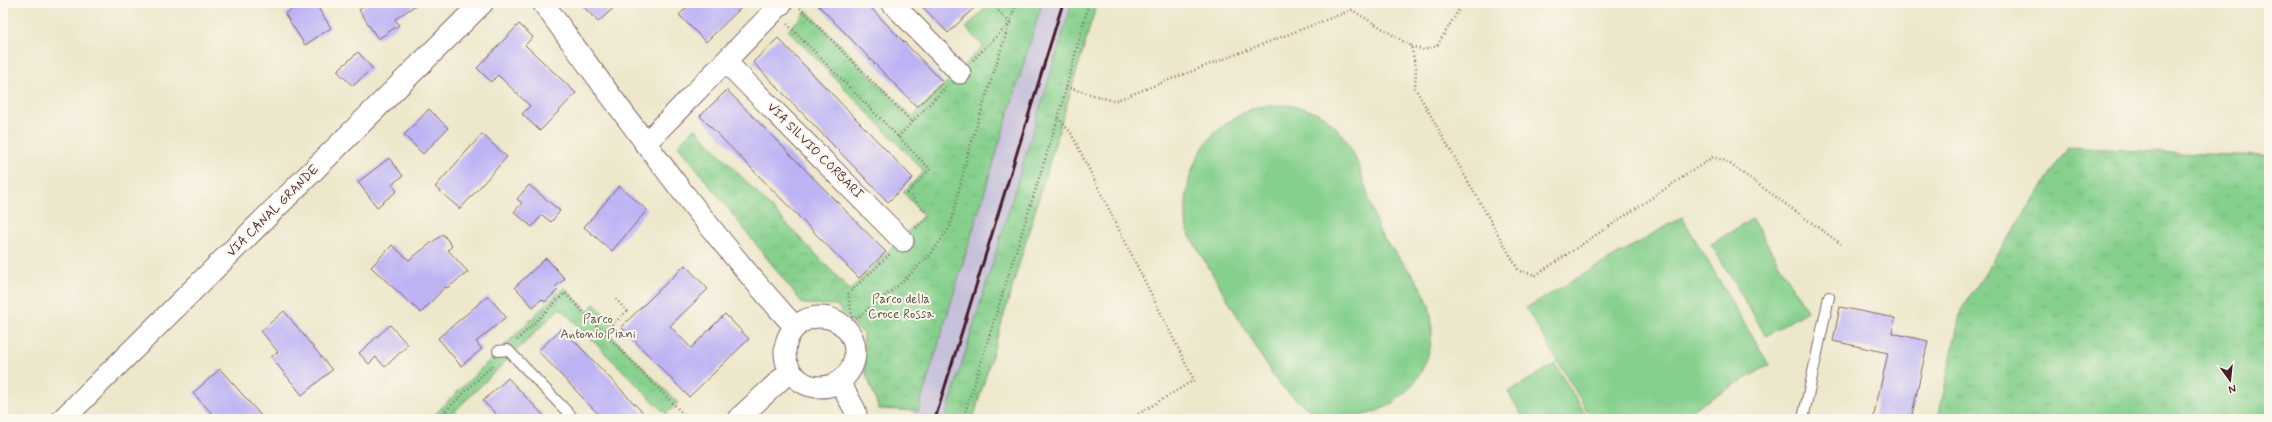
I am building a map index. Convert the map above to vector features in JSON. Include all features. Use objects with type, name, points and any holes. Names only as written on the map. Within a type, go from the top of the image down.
[{"type":"main road","name":"VIA CANAL GRANDE","points":[[63,419],[482,3]]},
{"type":"street","points":[[543,3],[645,144],[700,214],[795,327]]},
{"type":"street","points":[[892,3],[960,73]]},
{"type":"street","points":[[645,144],[778,7]]},
{"type":"street","name":"VIA SILVIO CORBARI","points":[[726,62],[903,241]]},
{"type":"street","points":[[824,318],[843,326],[851,327],[854,344],[853,365],[839,382],[829,386],[818,387],[807,385],[790,371],[786,362],[786,343],[795,327],[804,321],[824,318]]},
{"type":"street","points":[[738,419],[790,371]]},
{"type":"street","points":[[839,382],[855,410],[857,419]]},
{"type":"lane","points":[[1803,419],[1829,297]]},
{"type":"lane","points":[[503,351],[574,419]]},
{"type":"path","points":[[795,3],[912,122]]},
{"type":"path","points":[[991,3],[1010,23]]},
{"type":"path","points":[[851,327],[899,285],[930,255],[950,227],[969,149],[1016,3]]},
{"type":"path","points":[[963,419],[1058,118],[1089,3]]},
{"type":"path","points":[[1066,88],[1114,101],[1352,10],[1411,46],[1424,50],[1437,46],[1463,3]]},
{"type":"path","points":[[778,7],[898,137],[930,169],[908,193],[929,216],[848,294],[851,327]]},
{"type":"path","points":[[898,137],[1010,23]]},
{"type":"path","points":[[1411,46],[1416,68],[1415,88],[1518,272],[1536,275],[1713,157],[1726,161],[1841,244]]},
{"type":"path","points":[[1058,118],[1071,133],[1194,380],[1130,419]]},
{"type":"path","points":[[437,419],[503,351],[565,293],[688,419]]},
{"type":"path","points":[[603,333],[626,311],[615,298]]},
{"type":"path","points":[[444,412],[450,419]]},
{"type":"shaded area","points":[[1040,3],[1072,3],[945,419],[912,419]]},
{"type":"green space","name":"Parco della Croce Rossa","points":[[985,3],[1042,3],[918,411],[879,409],[865,371],[863,334],[836,305],[803,304],[678,145],[695,128],[850,290],[924,215],[903,192],[924,171],[788,30],[807,11],[912,117],[983,46],[966,28],[987,6]]},
{"type":"green space","points":[[1072,3],[1097,3],[973,419],[945,419]]},
{"type":"green space","points":[[1289,105],[1323,116],[1336,127],[1346,140],[1360,169],[1380,234],[1416,280],[1429,306],[1432,335],[1428,354],[1421,371],[1411,387],[1397,399],[1381,409],[1363,415],[1343,417],[1322,416],[1302,405],[1280,385],[1187,231],[1187,192],[1191,174],[1197,158],[1207,143],[1219,130],[1234,118],[1252,109],[1265,106]]},
{"type":"green space","points":[[2068,147],[2174,153],[2269,156],[2269,419],[1938,419],[1961,310]]},
{"type":"green space","points":[[1682,217],[1769,365],[1676,419],[1592,419],[1526,308]]},
{"type":"green space","points":[[1752,219],[1807,311],[1766,336],[1711,244]]},
{"type":"green space","name":"Parco Antonio Piani","points":[[564,287],[588,312],[594,304],[617,326],[610,334],[678,403],[666,414],[560,308],[455,411],[463,419],[430,419]]},
{"type":"green space","points":[[1555,364],[1588,419],[1524,419],[1508,392]]},
{"type":"building","points":[[302,3],[315,3],[331,28],[305,45],[285,14]]},
{"type":"building","points":[[369,3],[419,3],[395,19],[399,25],[378,39],[359,10]]},
{"type":"building","points":[[580,3],[619,3],[598,22]]},
{"type":"building","points":[[691,3],[746,3],[706,42],[679,15]]},
{"type":"building","points":[[816,3],[866,3],[943,82],[917,107]]},
{"type":"building","points":[[919,3],[979,3],[948,33]]},
{"type":"building","points":[[519,24],[533,37],[525,45],[576,93],[540,131],[522,114],[530,106],[498,75],[491,82],[477,68]]},
{"type":"building","points":[[778,38],[913,178],[888,202],[753,62]]},
{"type":"building","points":[[358,52],[372,68],[353,86],[337,71]]},
{"type":"building","points":[[727,90],[886,252],[859,278],[700,116]]},
{"type":"building","points":[[429,109],[448,128],[423,154],[404,135]]},
{"type":"building","points":[[482,134],[507,157],[460,209],[435,187]]},
{"type":"building","points":[[389,158],[403,176],[392,184],[397,191],[377,207],[358,182]]},
{"type":"building","points":[[529,185],[560,211],[551,222],[542,215],[532,227],[514,212],[522,203],[517,199]]},
{"type":"building","points":[[619,186],[647,210],[612,251],[584,227]]},
{"type":"building","points":[[443,234],[452,246],[448,250],[468,272],[447,288],[445,287],[421,313],[371,267],[392,245],[409,260]]},
{"type":"building","points":[[546,258],[565,279],[555,287],[558,290],[545,302],[542,299],[533,307],[515,287]]},
{"type":"building","points":[[685,265],[708,289],[670,326],[691,348],[725,314],[749,339],[689,397],[621,327]]},
{"type":"building","points":[[488,296],[506,317],[476,342],[482,349],[461,366],[438,338]]},
{"type":"building","points":[[1840,307],[1895,318],[1892,333],[1928,341],[1911,419],[1873,419],[1888,353],[1833,341]]},
{"type":"building","points":[[284,311],[332,370],[302,395],[271,357],[278,352],[261,331]]},
{"type":"building","points":[[390,325],[408,345],[385,367],[376,357],[369,364],[359,353]]},
{"type":"building","points":[[562,328],[649,419],[603,419],[538,351]]},
{"type":"building","points":[[220,369],[264,419],[217,419],[193,393]]},
{"type":"building","points":[[508,378],[547,419],[501,419],[483,401]]},
{"type":"railway","points":[[935,419],[1063,3]]}]
